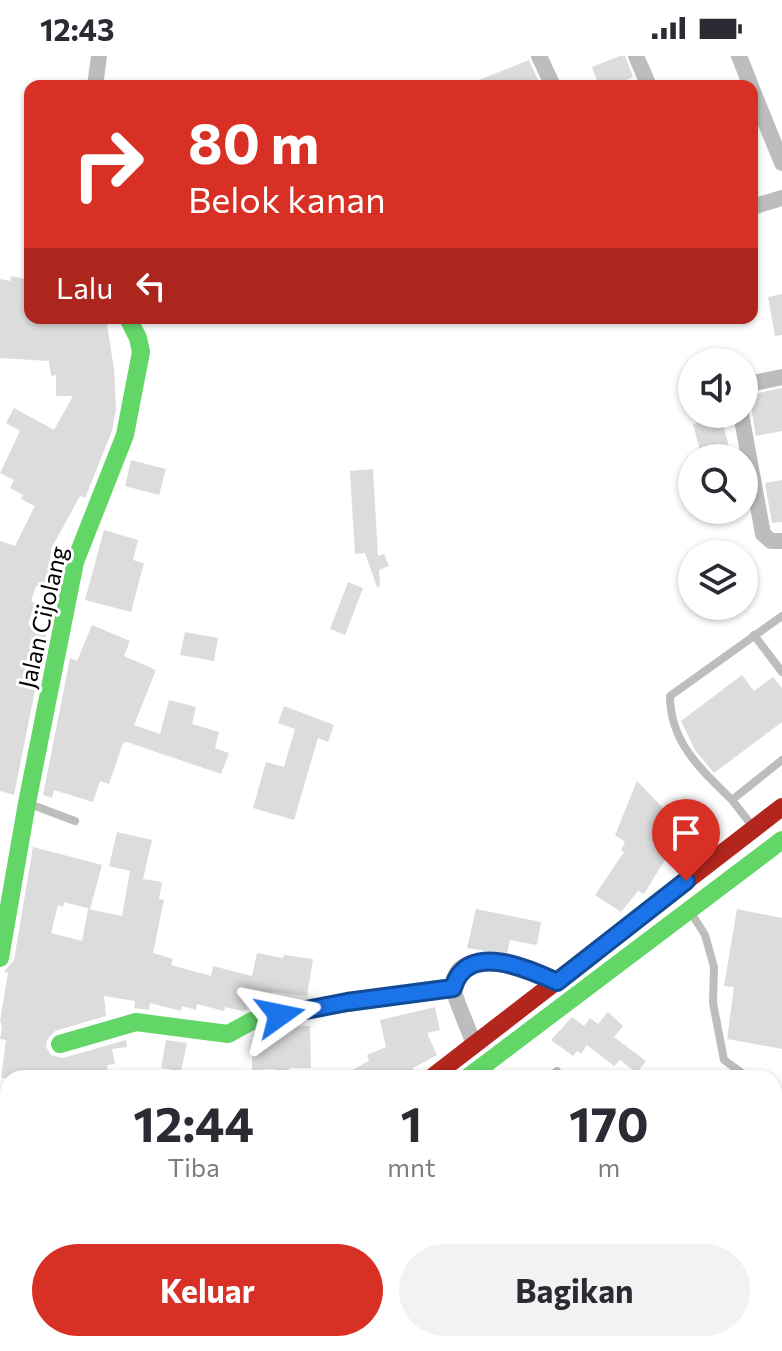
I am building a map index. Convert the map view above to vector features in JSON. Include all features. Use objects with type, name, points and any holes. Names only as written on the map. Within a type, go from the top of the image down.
[{"type":"street","points":[[96,80],[99,56]]},
{"type":"street","points":[[539,56],[550,80]]},
{"type":"street","points":[[636,56],[646,80]]},
{"type":"street","points":[[739,56],[749,80]]},
{"type":"street","points":[[758,102],[782,163]]},
{"type":"street","points":[[758,205],[782,198]]},
{"type":"street","name":"Jalan Cijolang","points":[[0,958],[3,918],[75,562],[125,435],[141,352],[131,324]]},
{"type":"street","points":[[758,382],[782,377]]},
{"type":"street","points":[[744,428],[763,534],[771,541],[782,541]]},
{"type":"street","points":[[441,1070],[782,807]]},
{"type":"street","points":[[487,1070],[587,988],[782,840]]},
{"type":"street","points":[[474,1045],[453,988],[456,977],[463,969],[480,961],[515,966],[557,982]]},
{"type":"street","points":[[574,969],[587,988]]},
{"type":"street","points":[[60,1044],[136,1022],[228,1034],[252,1021],[326,1006],[453,988]]},
{"type":"lane","points":[[753,828],[732,800],[696,766],[678,736],[670,712],[670,696],[782,616]]},
{"type":"lane","points":[[754,635],[782,672]]},
{"type":"lane","points":[[732,800],[782,760]]},
{"type":"lane","points":[[27,803],[75,821]]},
{"type":"lane","points":[[690,910],[705,935],[714,967],[713,1003],[724,1060],[738,1070]]},
{"type":"building","points":[[625,56],[633,77],[597,80],[592,67]]},
{"type":"building","points":[[529,60],[538,80],[479,80]]},
{"type":"building","points":[[11,276],[24,279],[24,324],[107,324],[116,409],[112,431],[85,498],[80,496],[51,549],[47,589],[36,586],[31,601],[35,603],[28,625],[47,631],[14,795],[0,791],[0,541],[15,546],[35,506],[21,499],[23,495],[10,488],[14,480],[0,473],[20,431],[6,423],[14,408],[54,430],[73,396],[56,396],[56,375],[51,376],[49,361],[0,358],[0,279],[10,281]]},
{"type":"building","points":[[782,294],[782,335],[775,336],[768,297]]},
{"type":"building","points":[[782,388],[782,431],[756,436],[758,393]]},
{"type":"building","points":[[694,428],[724,428],[728,444],[698,444]]},
{"type":"building","points":[[131,460],[166,469],[159,495],[125,486]]},
{"type":"building","points":[[373,469],[378,556],[384,554],[389,566],[379,570],[380,586],[377,587],[365,553],[355,554],[350,471]]},
{"type":"building","points":[[782,480],[782,522],[772,523],[765,483]]},
{"type":"building","points":[[104,530],[138,540],[133,560],[144,563],[131,612],[85,600]]},
{"type":"building","points":[[348,582],[363,588],[345,635],[330,629]]},
{"type":"building","points":[[92,625],[130,641],[124,656],[156,670],[134,725],[160,734],[169,700],[196,707],[192,724],[219,732],[215,748],[229,753],[221,774],[127,742],[123,743],[109,784],[100,781],[93,802],[54,790],[52,798],[43,795],[70,658],[77,661]]},
{"type":"building","points":[[185,632],[218,638],[214,661],[180,655]]},
{"type":"building","points":[[742,675],[754,691],[773,677],[782,688],[782,722],[714,773],[695,750],[681,721]]},
{"type":"building","points":[[284,706],[334,725],[328,742],[318,738],[294,820],[253,808],[266,762],[284,767],[295,729],[278,723]]},
{"type":"building","points":[[637,781],[695,841],[684,859],[671,850],[644,894],[638,891],[621,912],[595,895],[624,852],[621,850],[625,842],[615,835]]},
{"type":"building","points":[[117,832],[152,840],[143,879],[162,882],[159,899],[164,900],[153,953],[173,959],[171,965],[211,976],[213,966],[252,976],[257,953],[313,959],[307,996],[273,992],[271,1003],[242,1011],[225,1007],[224,1011],[197,1004],[196,1010],[182,1006],[181,1011],[150,1003],[149,1010],[134,1008],[135,1001],[104,996],[106,1016],[55,1031],[47,1040],[46,1047],[51,1055],[63,1058],[126,1040],[127,1047],[112,1049],[115,1064],[107,1065],[108,1070],[2,1070],[6,1040],[0,1039],[0,1021],[8,973],[4,972],[14,960],[33,847],[102,865],[90,909],[64,902],[63,907],[58,905],[51,933],[82,941],[88,909],[122,916],[130,871],[109,866]]},
{"type":"building","points":[[476,909],[541,922],[537,945],[510,940],[507,954],[467,948]]},
{"type":"building","points":[[737,909],[782,918],[782,1049],[727,1039],[734,987],[724,986]]},
{"type":"building","points":[[435,1007],[440,1030],[427,1033],[437,1055],[413,1070],[352,1070],[369,1061],[367,1055],[386,1047],[380,1020]]},
{"type":"building","points":[[608,1012],[623,1026],[614,1037],[646,1061],[639,1070],[633,1070],[620,1060],[614,1066],[587,1045],[581,1054],[577,1051],[573,1056],[551,1040],[572,1017],[584,1026],[590,1018],[598,1024]]},
{"type":"building","points":[[310,1026],[311,1068],[252,1070],[252,1051],[261,1053],[266,1032]]},
{"type":"building","points":[[166,1040],[187,1043],[181,1070],[161,1068]]},
{"type":"traffic: fast","points":[[0,958],[75,562],[125,435],[141,352],[131,324]]},
{"type":"traffic: fast","points":[[478,1070],[782,840]]},
{"type":"traffic: fast","points":[[60,1044],[136,1022],[228,1034],[252,1021],[326,1006],[453,988]]},
{"type":"traffic: jam","points":[[441,1070],[782,807]]},
{"type":"route","points":[[280,1015],[347,1002],[453,988],[456,977],[463,969],[480,961],[515,966],[557,982],[686,881]]}]
